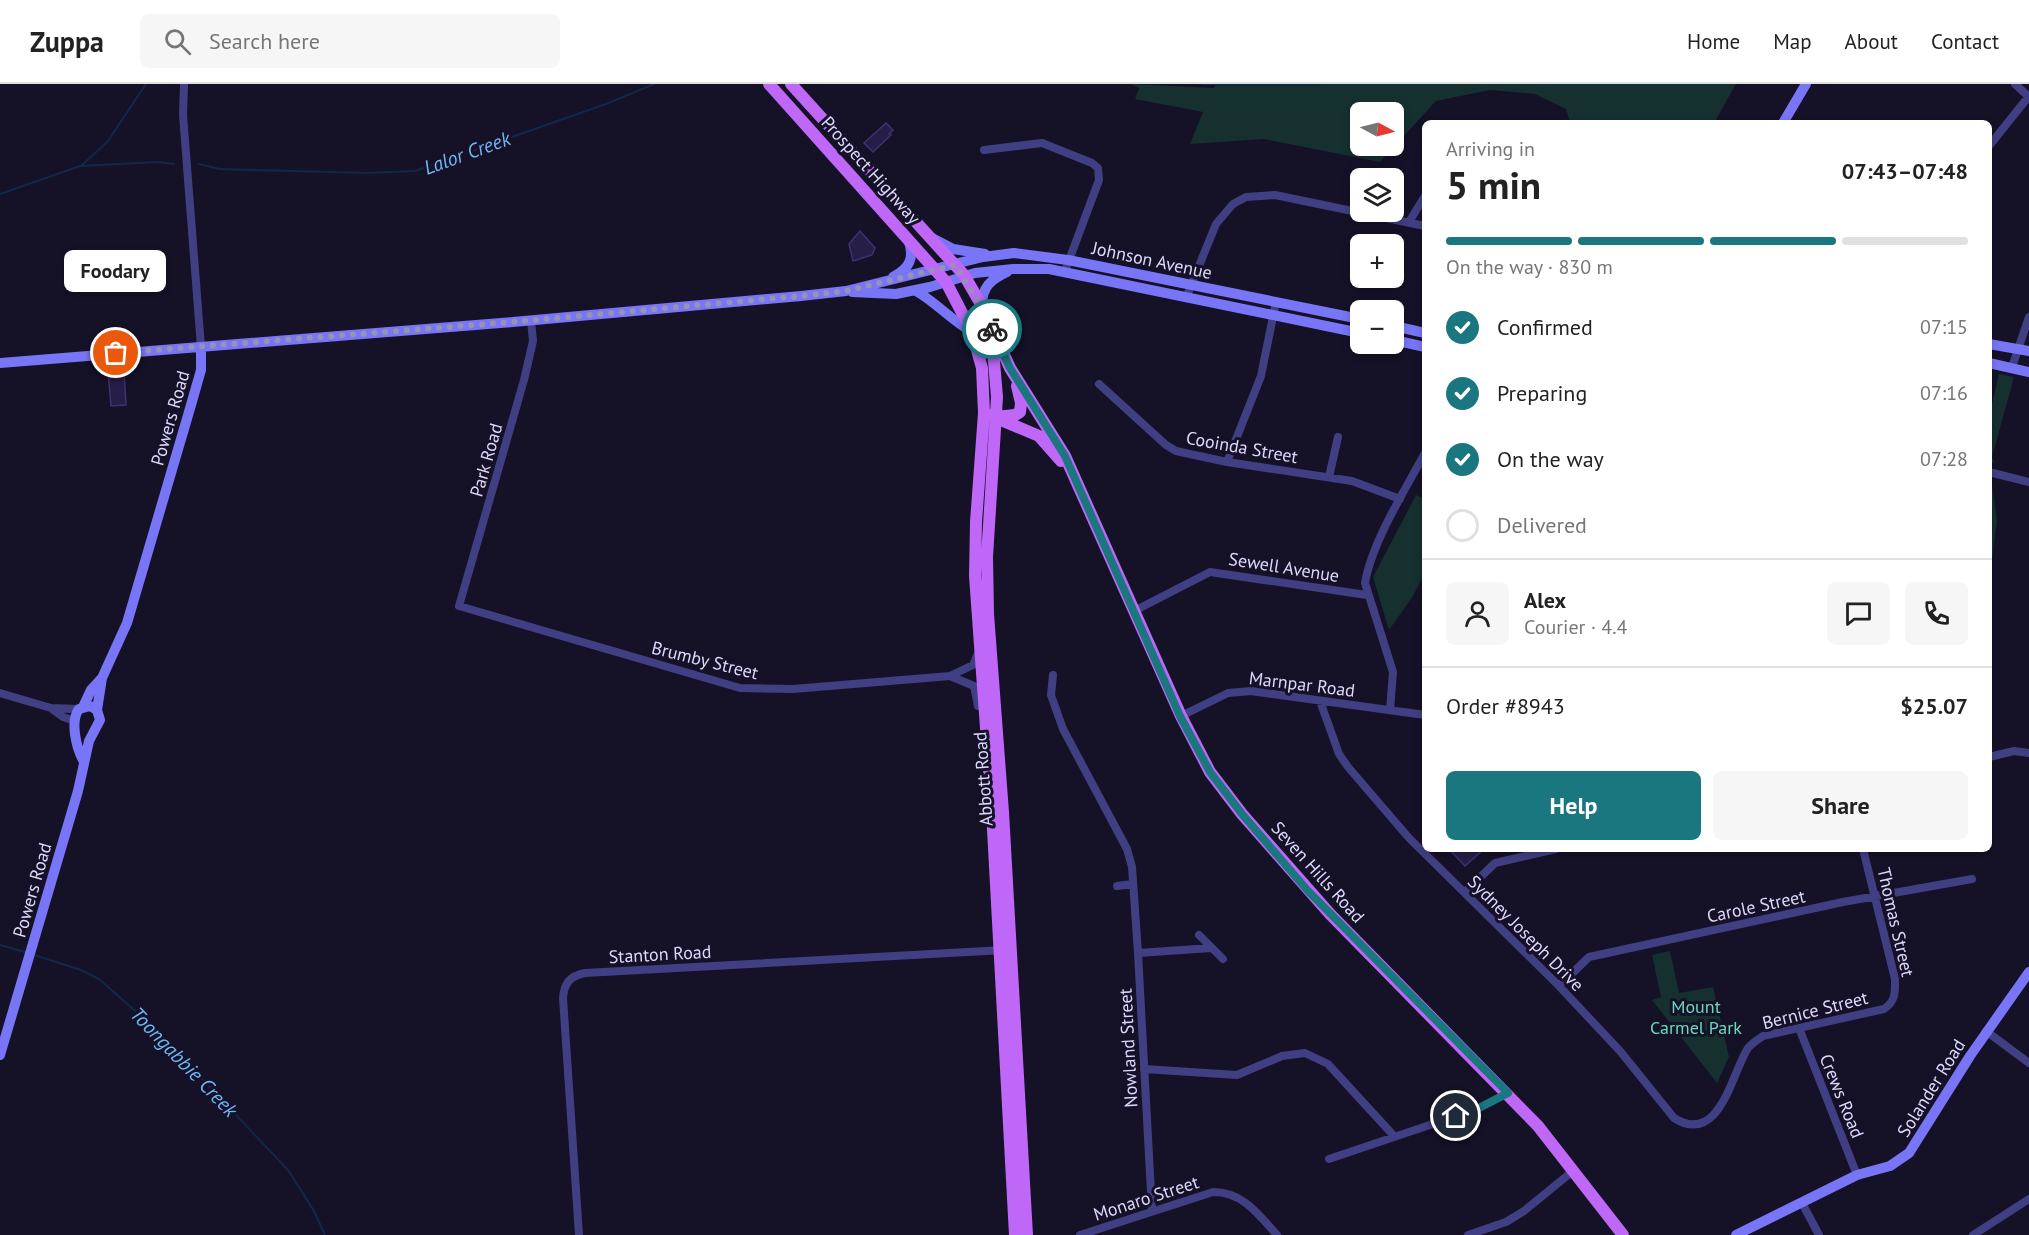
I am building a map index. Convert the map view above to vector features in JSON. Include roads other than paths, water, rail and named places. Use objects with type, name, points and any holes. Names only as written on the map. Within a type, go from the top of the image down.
[{"type":"main road","name":"Prospect Highway","points":[[770,84],[946,282]]},
{"type":"main road","name":"Prospect Highway","points":[[790,84],[955,265]]},
{"type":"main road","points":[[1785,120],[1806,84]]},
{"type":"main road","points":[[885,282],[904,271],[911,261],[912,251],[907,236]]},
{"type":"main road","points":[[928,236],[963,251],[1000,254]]},
{"type":"main road","name":"Johnson Avenue","points":[[846,291],[1000,254],[1038,255],[1350,318]]},
{"type":"main road","name":"Seven Hills Road","points":[[955,265],[964,275],[981,306],[1010,368],[1059,446],[1180,716],[1221,789],[1308,891],[1538,1126],[1623,1235]]},
{"type":"main road","name":"Johnson Avenue","points":[[846,291],[876,294],[916,291],[964,275],[1031,268],[1065,271],[1350,331]]},
{"type":"main road","points":[[981,306],[985,287],[994,278],[1013,269]]},
{"type":"main road","points":[[946,282],[972,332]]},
{"type":"main road","points":[[0,363],[531,321],[846,291]]},
{"type":"main road","points":[[916,291],[929,298],[954,322],[972,332]]},
{"type":"main road","name":"Abbott Road","points":[[988,321],[997,377],[990,415],[975,544],[987,741],[1006,950],[1027,1235]]},
{"type":"main road","points":[[1404,328],[1422,332]]},
{"type":"main road","name":"Abbott Road","points":[[972,332],[990,415],[987,580],[1006,950],[1015,1235]]},
{"type":"main road","points":[[1404,342],[1422,346]]},
{"type":"main road","points":[[1992,344],[2029,351]]},
{"type":"main road","name":"Powers Road","points":[[97,710],[102,678],[121,639],[145,565],[201,370],[201,347]]},
{"type":"main road","points":[[1992,364],[2029,372]]},
{"type":"main road","points":[[990,415],[1015,415],[1022,408],[1010,368]]},
{"type":"main road","name":"Seven Hills Road","points":[[990,415],[1039,436],[1072,476]]},
{"type":"main road","name":"Powers Road","points":[[81,708],[97,681],[102,678]]},
{"type":"main road","points":[[90,706],[97,710],[100,720],[94,729],[85,731],[76,723],[81,708],[90,706]]},
{"type":"main road","name":"Powers Road","points":[[76,723],[78,750],[83,760]]},
{"type":"main road","name":"Powers Road","points":[[0,1054],[3,1029],[24,977],[78,791],[83,760],[94,729]]},
{"type":"main road","name":"Solander Road","points":[[1736,1235],[1857,1175],[1890,1166],[1909,1153],[1986,1032],[2029,972]]},
{"type":"street","name":"Powers Road","points":[[184,84],[183,115],[201,347]]},
{"type":"street","points":[[1992,142],[2029,97],[2015,84]]},
{"type":"street","points":[[984,150],[1042,143],[1092,163],[1098,168],[1099,180],[1065,271]]},
{"type":"street","points":[[1186,298],[1220,217],[1233,204],[1246,197],[1275,195],[1422,225]]},
{"type":"street","points":[[1409,222],[1422,201]]},
{"type":"street","points":[[1227,462],[1261,376],[1276,302]]},
{"type":"street","points":[[2012,367],[2029,317]]},
{"type":"street","name":"Park Road","points":[[459,606],[524,380],[533,341],[531,321]]},
{"type":"street","name":"Cooinda Street","points":[[1099,384],[1166,445],[1176,451],[1227,462],[1367,485],[1400,499]]},
{"type":"street","points":[[1329,477],[1338,437]]},
{"type":"street","points":[[1390,710],[1393,672],[1365,583],[1367,570],[1400,499],[1422,459]]},
{"type":"street","points":[[1992,473],[2029,482]]},
{"type":"street","name":"Sewell Avenue","points":[[1134,611],[1210,572],[1367,595]]},
{"type":"street","name":"Brumby Street","points":[[459,606],[740,688],[793,689],[950,676],[973,664],[977,659],[980,645]]},
{"type":"street","name":"Nowland Street","points":[[1053,675],[1052,695],[1063,729],[1127,849],[1133,884],[1138,953],[1152,1211]]},
{"type":"street","points":[[950,676],[974,686],[978,697],[980,721],[987,741]]},
{"type":"street","name":"Marnpar Road","points":[[1180,716],[1228,693],[1251,691],[1422,715]]},
{"type":"street","points":[[0,693],[51,708],[81,708]]},
{"type":"street","name":"Sydney Joseph Drive","points":[[1320,701],[1339,754],[1422,851]]},
{"type":"street","points":[[51,708],[76,723]]},
{"type":"street","points":[[1992,756],[2013,751],[2029,753]]},
{"type":"street","name":"Sydney Joseph Drive","points":[[1424,852],[1620,1051],[1674,1118],[1680,1122]]},
{"type":"street","points":[[1465,892],[1495,862],[1542,852]]},
{"type":"street","name":"Thomas Street","points":[[1864,852],[1895,979],[1893,1001]]},
{"type":"street","name":"Carole Street","points":[[1558,986],[1589,957],[1972,879]]},
{"type":"street","points":[[1117,886],[1133,884]]},
{"type":"street","points":[[1199,935],[1223,959]]},
{"type":"street","points":[[1138,953],[1211,948]]},
{"type":"street","name":"Stanton Road","points":[[579,1235],[563,998],[564,988],[572,978],[585,973],[1006,950]]},
{"type":"street","name":"Bernice Street","points":[[1680,1122],[1693,1124],[1713,1116],[1724,1101],[1745,1054],[1755,1041],[1763,1036],[1884,1009],[1893,1001]]},
{"type":"street","name":"Crews Road","points":[[1799,1028],[1857,1175]]},
{"type":"street","points":[[1986,1032],[2029,1063]]},
{"type":"street","points":[[1144,1069],[1237,1075],[1282,1056],[1305,1053],[1328,1064],[1394,1136]]},
{"type":"street","points":[[1329,1159],[1477,1109],[1508,1093]]},
{"type":"street","points":[[1468,1235],[1490,1231],[1506,1222],[1524,1211],[1573,1171]]},
{"type":"street","name":"Monaro Street","points":[[1080,1235],[1213,1192],[1228,1192],[1243,1199],[1277,1235]]},
{"type":"street","points":[[1973,1235],[2029,1199]]},
{"type":"street","points":[[1802,1203],[1819,1235]]},
{"type":"waterway","points":[[81,166],[108,141],[146,84]]},
{"type":"waterway","name":"Lalor Creek","points":[[199,164],[220,169],[368,173],[415,171],[606,104],[654,84]]},
{"type":"waterway","name":"Lalor Creek","points":[[1202,84],[1320,84]]},
{"type":"waterway","name":"Lalor Creek","points":[[0,194],[80,166],[159,162],[174,164]]},
{"type":"waterway","name":"Toongabbie Creek","points":[[0,945],[25,952]]},
{"type":"waterway","name":"Toongabbie Creek","points":[[34,955],[81,970],[99,979],[151,1025],[288,1170],[314,1211],[325,1235]]},
{"type":"place","name":"Foodary","points":[[116,353]]},
{"type":"park label","name":"Mount Carmel Park","points":[[1696,1016]]}]
